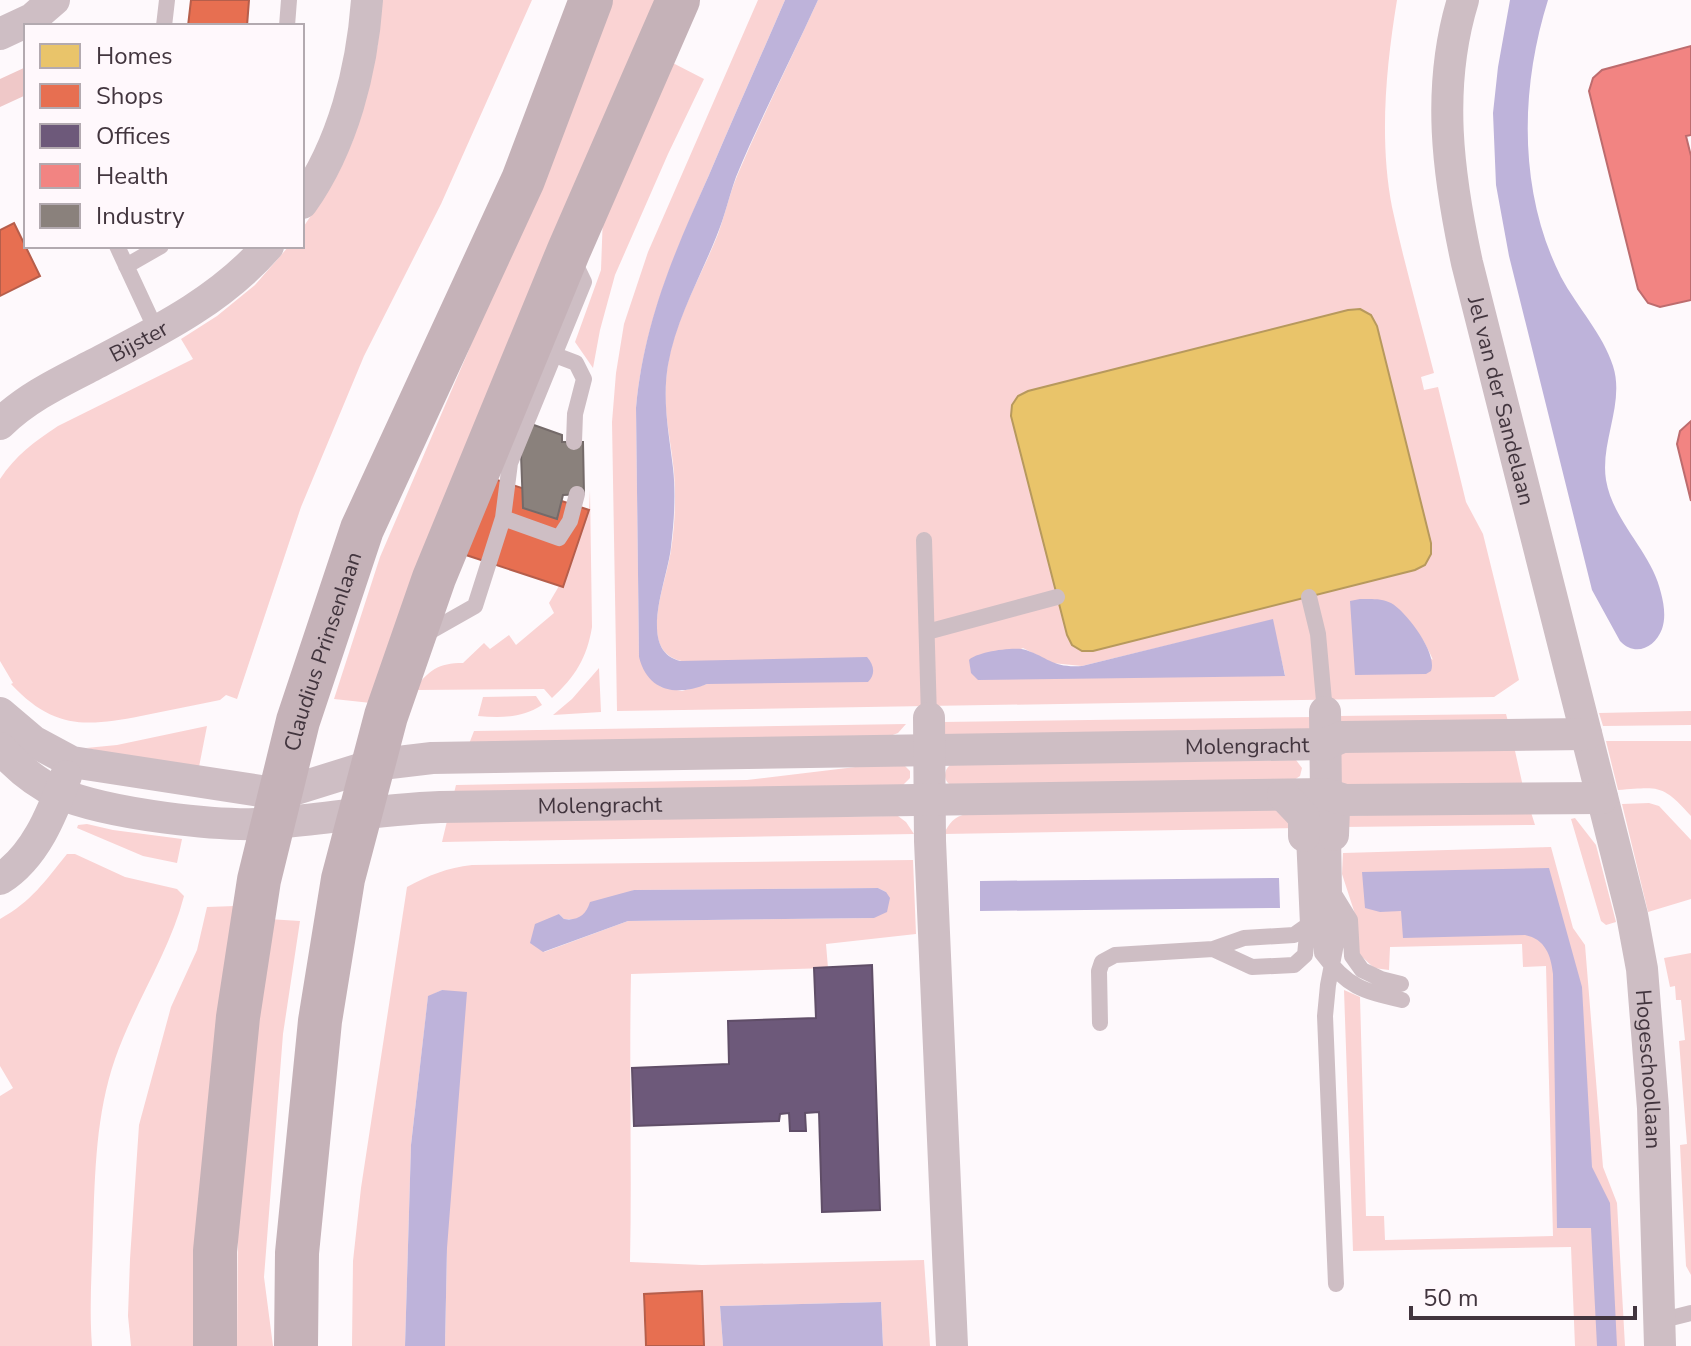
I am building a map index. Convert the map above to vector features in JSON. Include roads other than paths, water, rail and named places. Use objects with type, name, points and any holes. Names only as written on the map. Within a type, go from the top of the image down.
[{"type":"main road","name":"Claudius Prinsenlaan","points":[[215,1346],[215,1251],[238,1017],[259,880],[298,721],[362,529],[523,180],[591,0]]},
{"type":"main road","points":[[296,1346],[297,1253],[320,1021],[343,879],[386,716],[434,578],[569,250],[678,0]]},
{"type":"street","points":[[0,34],[32,19],[54,0]]},
{"type":"street","points":[[304,200],[316,183],[338,134],[354,83],[365,30],[367,0]]},
{"type":"street","name":"Jel van der Sandelaan","points":[[1463,0],[1449,73],[1447,105],[1454,203],[1602,798]]},
{"type":"street","name":"Bijster","points":[[0,424],[42,392],[157,332],[215,295],[266,248]]},
{"type":"street","name":"Molengracht","points":[[1325,712],[1327,818]]},
{"type":"street","points":[[0,713],[33,741],[72,762],[276,809]]},
{"type":"street","points":[[929,718],[952,1346]]},
{"type":"street","name":"Molengracht","points":[[276,809],[373,765],[443,757],[1326,744],[1342,737],[1586,734]]},
{"type":"street","points":[[0,748],[25,772],[60,793],[93,804],[218,823],[276,809]]},
{"type":"street","points":[[0,879],[14,870],[41,833],[72,762]]},
{"type":"street","name":"Molengracht","points":[[276,809],[360,812],[429,807],[1283,795],[1327,818],[1602,798]]},
{"type":"street","name":"Hogeschoollaan","points":[[1602,798],[1632,915],[1642,969],[1653,1108],[1660,1333]]},
{"type":"lane","points":[[164,24],[167,0]]},
{"type":"lane","points":[[287,24],[289,0]]},
{"type":"lane","points":[[118,248],[157,332]]},
{"type":"lane","points":[[126,266],[158,248]]},
{"type":"lane","points":[[414,641],[475,606],[503,518],[510,463],[584,282],[569,250]]},
{"type":"lane","points":[[555,355],[576,363],[584,379],[575,414],[574,442]]},
{"type":"lane","points":[[503,518],[559,538],[570,521],[577,494]]},
{"type":"lane","points":[[924,540],[929,718]]},
{"type":"lane","points":[[927,632],[1057,597]]},
{"type":"lane","name":"Molengracht","points":[[1309,597],[1318,634],[1325,712]]},
{"type":"lane","points":[[1327,818],[1322,953],[1332,966],[1361,990],[1401,992],[1362,970],[1352,956],[1350,920],[1334,894]]},
{"type":"lane","points":[[1327,818],[1336,944],[1325,1016],[1336,1284]]},
{"type":"lane","points":[[1213,949],[1252,967],[1294,965],[1305,955],[1327,818]]},
{"type":"lane","points":[[1100,1023],[1099,971],[1102,962],[1115,955],[1213,949],[1244,938],[1294,935],[1308,925]]},
{"type":"lane","points":[[1660,1333],[1691,1313]]}]
